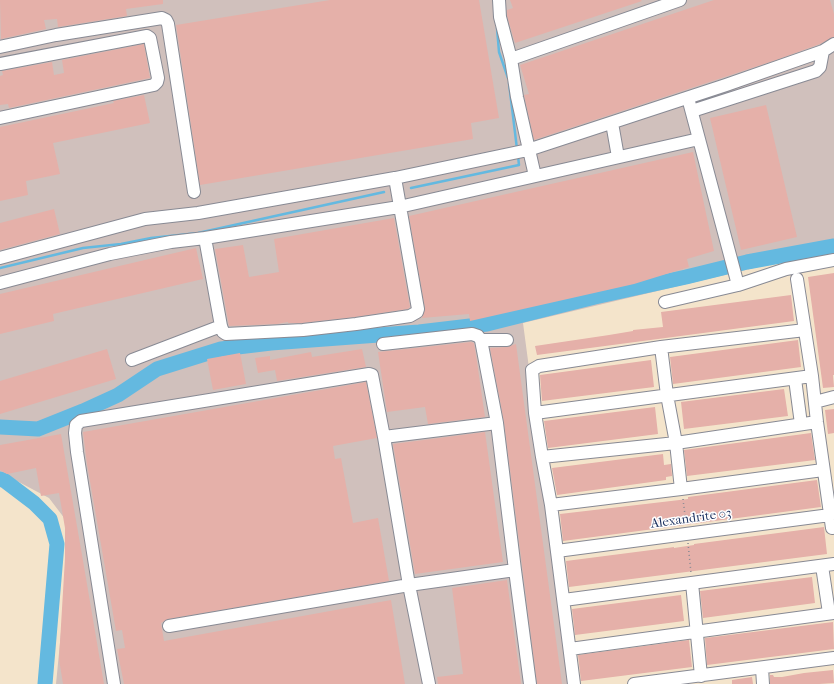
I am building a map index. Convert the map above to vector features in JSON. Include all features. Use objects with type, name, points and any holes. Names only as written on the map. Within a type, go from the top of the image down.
[{"type":"street","points":[[500,0],[500,17],[511,59],[525,151],[535,176]]},
{"type":"street","points":[[511,59],[680,0]]},
{"type":"street","points":[[0,47],[56,35],[162,18],[166,20],[168,24],[194,192]]},
{"type":"street","points":[[0,64],[147,36],[150,38],[158,78],[154,85],[0,118]]},
{"type":"street","points":[[0,258],[145,219],[198,213],[395,180],[525,151],[726,85],[823,51],[834,44]]},
{"type":"street","points":[[692,111],[816,72],[820,67],[823,51]]},
{"type":"street","points":[[726,85],[731,99]]},
{"type":"street","points":[[688,98],[737,280]]},
{"type":"street","points":[[612,123],[618,157]]},
{"type":"street","points":[[0,283],[110,254],[171,242],[204,238],[399,203],[535,176],[699,139]]},
{"type":"street","points":[[204,238],[221,326],[223,332],[226,334],[304,330],[410,316],[415,314],[418,309],[395,180]]},
{"type":"street","points":[[665,302],[737,280],[834,260]]},
{"type":"street","points":[[797,279],[812,376],[823,470],[832,528]]},
{"type":"street","points":[[132,360],[221,326]]},
{"type":"street","points":[[574,684],[551,505],[535,413],[532,370],[539,366],[661,347],[805,330]]},
{"type":"street","points":[[383,344],[472,334],[478,336],[481,340],[496,423],[530,684]]},
{"type":"street","points":[[481,340],[507,340]]},
{"type":"street","points":[[661,347],[667,395],[676,442],[681,489]]},
{"type":"street","points":[[114,684],[75,433],[76,425],[81,422],[369,374],[373,377],[409,585],[429,684]]},
{"type":"street","points":[[535,413],[812,376]]},
{"type":"street","points":[[795,379],[801,424]]},
{"type":"street","points":[[815,402],[834,397]]},
{"type":"street","points":[[542,457],[676,442],[817,422]]},
{"type":"street","points":[[384,436],[496,423]]},
{"type":"street","points":[[551,505],[823,470]]},
{"type":"street","name":"Alexandrite 03","points":[[557,551],[830,515]]},
{"type":"street","points":[[564,600],[828,565],[832,613],[570,648]]},
{"type":"street","points":[[169,626],[409,585],[515,570]]},
{"type":"street","points":[[692,583],[701,676]]},
{"type":"street","points":[[634,684],[834,658]]},
{"type":"street","points":[[762,668],[763,684]]},
{"type":"shaded area","points":[[0,0],[834,0],[834,249],[523,323],[571,684],[56,684],[68,560],[65,519],[49,498],[0,472]]},
{"type":"building","points":[[0,0],[163,0],[163,4],[126,9],[127,16],[58,27],[57,19],[44,20],[46,29],[1,39]]},
{"type":"building","points":[[330,0],[479,0],[499,118],[471,123],[473,139],[200,185],[176,25]]},
{"type":"building","points":[[510,0],[642,1],[515,43],[507,16],[507,10],[513,8]]},
{"type":"building","points":[[714,0],[830,0],[834,14],[834,37],[820,44],[776,60],[534,140],[524,95],[529,94],[520,65]]},
{"type":"building","points":[[144,44],[150,78],[9,108],[8,104],[0,105],[0,76],[3,75],[2,71],[52,62],[54,75],[64,73],[62,60]]},
{"type":"building","points":[[144,95],[150,123],[53,143],[60,174],[26,181],[28,195],[0,201],[0,127],[114,103],[113,101]]},
{"type":"building","points":[[766,105],[797,237],[741,250],[710,118]]},
{"type":"building","points":[[693,152],[714,251],[687,259],[689,267],[634,284],[470,321],[469,314],[422,318],[425,308],[409,216]]},
{"type":"building","points":[[54,209],[60,234],[0,250],[0,223]]},
{"type":"building","points":[[394,218],[410,307],[408,309],[302,323],[288,322],[277,324],[229,326],[215,249],[243,245],[249,277],[279,272],[274,239]]},
{"type":"building","points":[[196,248],[203,279],[53,314],[54,321],[0,334],[0,294]]},
{"type":"building","points":[[834,273],[834,387],[823,388],[808,277]]},
{"type":"building","points":[[791,295],[794,321],[537,355],[535,346],[633,330],[663,327],[661,312]]},
{"type":"building","points":[[798,340],[801,367],[673,384],[670,357]]},
{"type":"building","points":[[471,342],[474,343],[485,417],[428,424],[425,407],[387,412],[378,352]]},
{"type":"building","points":[[516,344],[562,684],[537,684],[504,422],[490,348],[507,347]]},
{"type":"building","points":[[107,349],[116,379],[0,414],[0,381]]},
{"type":"building","points":[[362,349],[366,367],[277,381],[275,370],[258,373],[255,358],[270,356],[270,360],[311,352],[312,357]]},
{"type":"building","points":[[240,353],[246,384],[213,390],[207,359]]},
{"type":"building","points":[[651,360],[654,387],[542,401],[540,375]]},
{"type":"building","points":[[366,382],[377,438],[333,446],[335,459],[341,458],[353,523],[378,518],[389,581],[168,619],[161,623],[164,641],[391,600],[405,684],[124,684],[117,649],[125,648],[122,630],[116,631],[87,464],[83,432]]},
{"type":"building","points":[[784,389],[788,416],[684,429],[681,402]]},
{"type":"building","points":[[655,407],[658,434],[548,448],[544,421]]},
{"type":"building","points":[[834,409],[834,433],[828,434],[825,410]]},
{"type":"building","points":[[485,432],[503,562],[415,574],[393,444]]},
{"type":"building","points":[[811,433],[815,460],[687,476],[684,450]]},
{"type":"building","points":[[61,434],[104,684],[63,684],[59,659],[65,558],[65,528],[59,493],[41,496],[36,468],[7,474],[0,470],[0,445]]},
{"type":"building","points":[[663,454],[664,465],[671,464],[672,476],[666,477],[666,480],[557,495],[552,468]]},
{"type":"building","points":[[817,480],[821,507],[563,541],[560,514],[688,499],[688,497]]},
{"type":"building","points":[[824,527],[827,554],[569,587],[566,561],[674,548]]},
{"type":"building","points":[[812,577],[815,603],[703,618],[700,591]]},
{"type":"building","points":[[507,580],[521,684],[438,684],[437,677],[463,674],[452,588]]},
{"type":"building","points":[[681,595],[684,621],[575,635],[572,609]]},
{"type":"building","points":[[833,622],[834,649],[707,665],[705,638]]},
{"type":"building","points":[[689,640],[692,667],[581,681],[578,655]]},
{"type":"building","points":[[833,670],[834,683],[770,684],[770,675],[773,675],[774,677],[782,677]]},
{"type":"building","points":[[752,677],[753,684],[732,684],[732,680]]},
{"type":"waterway","points":[[497,28],[499,52],[508,78]]},
{"type":"waterway","points":[[509,83],[517,149]]},
{"type":"waterway","points":[[411,188],[519,165],[518,156]]},
{"type":"waterway","points":[[0,268],[83,248],[198,233],[384,192]]},
{"type":"waterway","points":[[0,427],[38,429],[118,395],[157,369],[221,349],[271,343],[419,332],[487,324],[595,297],[747,262],[834,246]]},
{"type":"waterway","points":[[0,479],[5,481],[34,503],[50,519],[57,544],[45,684]]}]
